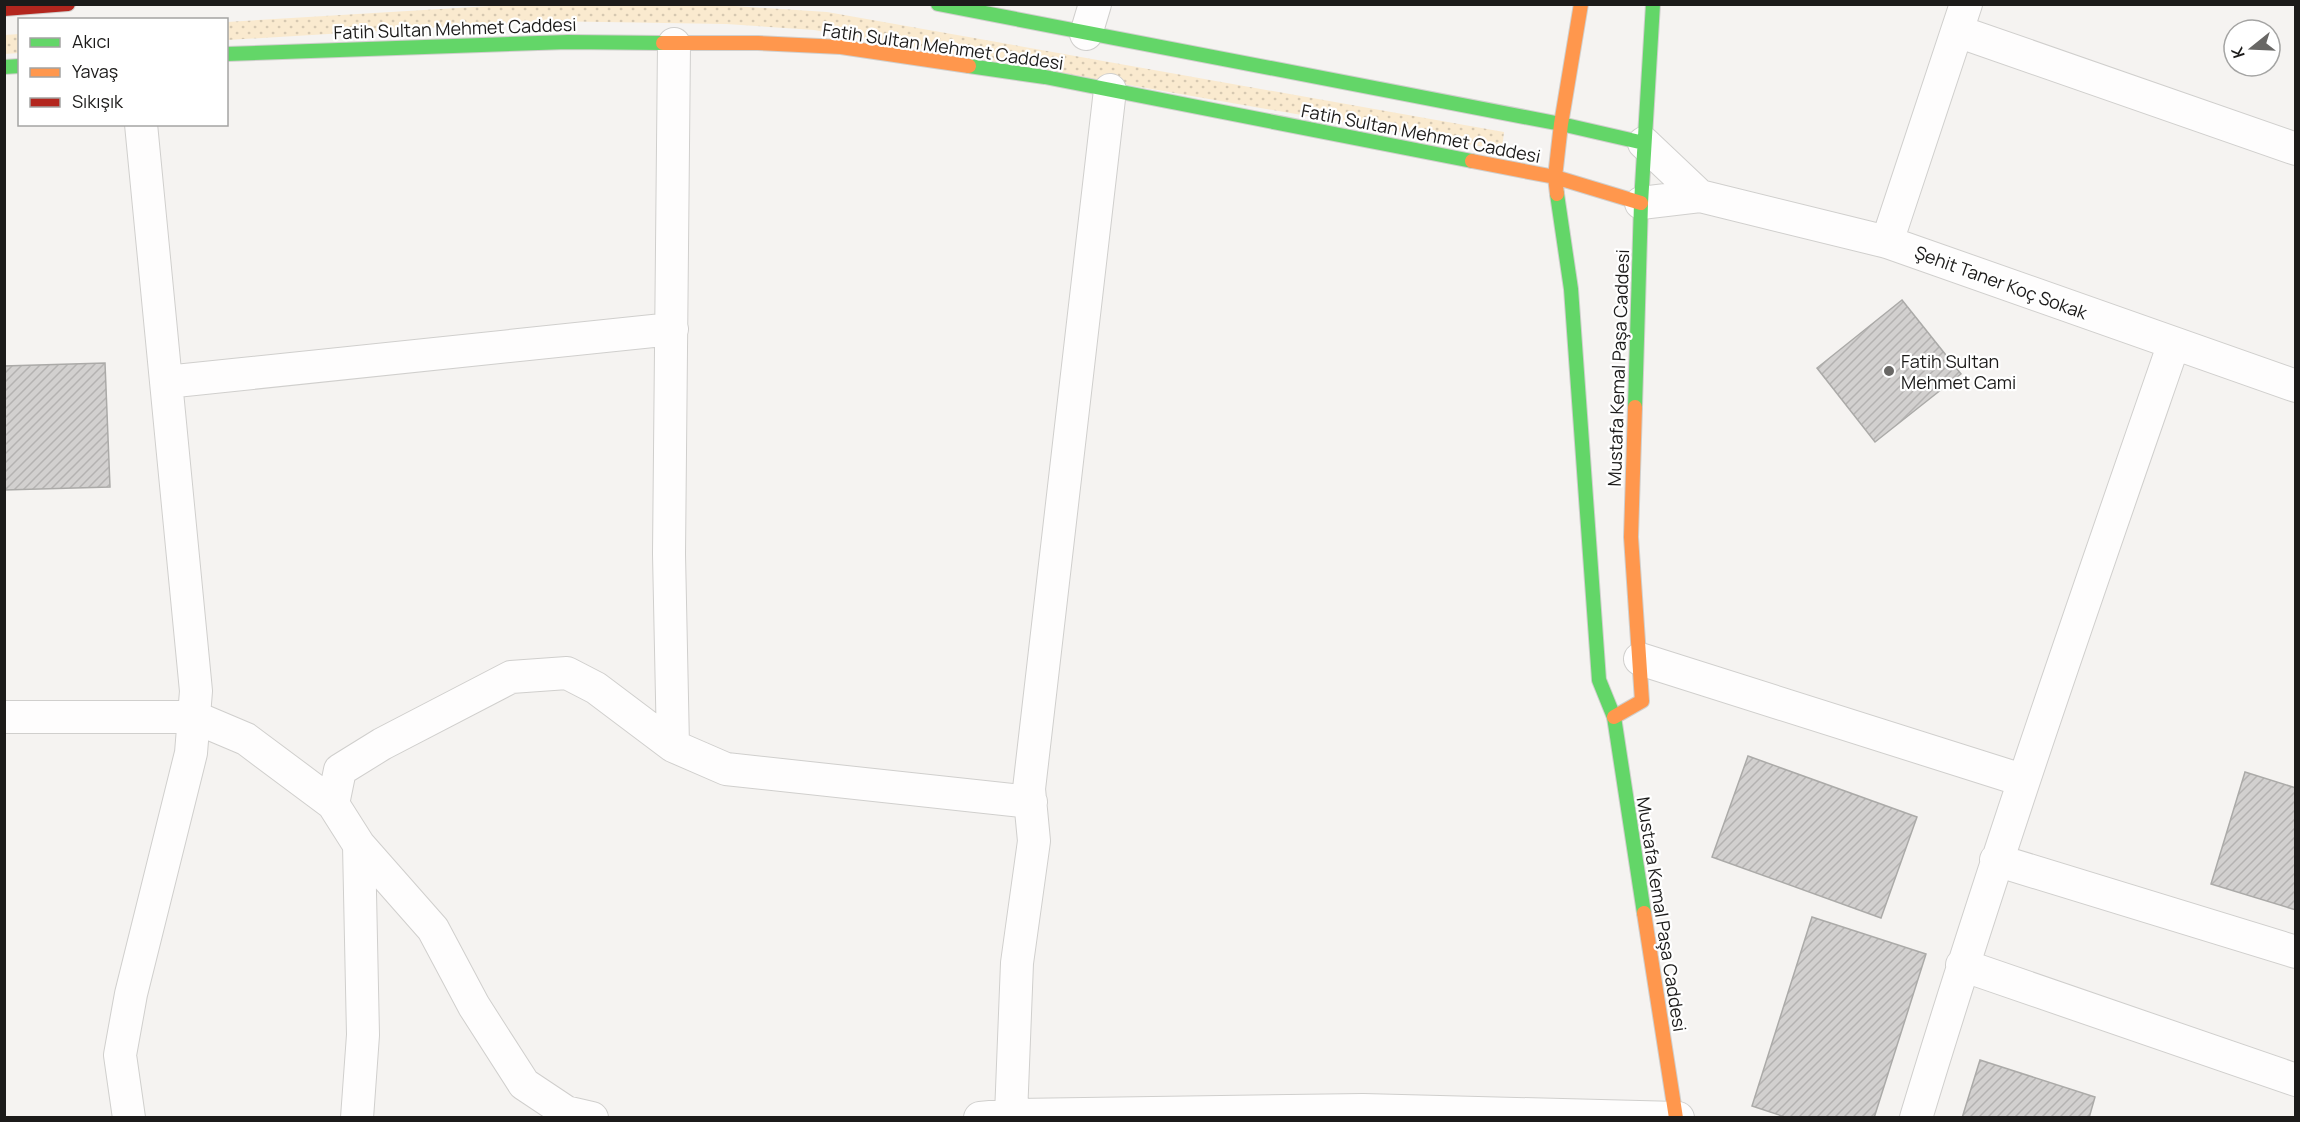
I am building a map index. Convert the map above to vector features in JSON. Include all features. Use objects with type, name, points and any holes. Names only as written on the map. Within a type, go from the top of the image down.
[{"type":"main road","points":[[4,9],[68,4]]},
{"type":"main road","name":"Fatih Sultan Mehmet Caddesi","points":[[938,4],[1560,124],[1644,143]]},
{"type":"main road","name":"Mustafa Kemal Paşa Caddesi","points":[[1581,4],[1560,124],[1555,177],[1570,289],[1599,680],[1614,717],[1677,1117]]},
{"type":"main road","name":"Mustafa Kemal Paşa Caddesi","points":[[1614,717],[1642,701],[1631,537],[1641,203],[1653,4]]},
{"type":"main road","name":"Fatih Sultan Mehmet Caddesi","points":[[228,54],[568,42],[758,43],[842,47],[978,66],[1110,90],[1555,177],[1641,203]]},
{"type":"street","points":[[1086,34],[1095,4]]},
{"type":"street","points":[[1887,242],[1961,18],[2295,149]]},
{"type":"street","points":[[673,746],[669,554],[674,44]]},
{"type":"street","points":[[1011,1114],[1017,963],[1034,841],[1029,789],[1110,90]]},
{"type":"street","points":[[129,1118],[120,1055],[131,994],[191,753],[196,691],[141,126]]},
{"type":"street","name":"Şehit Taner Koç Sokak","points":[[1644,143],[1700,196]]},
{"type":"street","name":"Şehit Taner Koç Sokak","points":[[1641,203],[1700,196],[1887,242],[2295,386]]},
{"type":"street","points":[[166,382],[672,329]]},
{"type":"street","points":[[1916,1118],[1962,965],[2022,780],[2174,343]]},
{"type":"street","points":[[1640,659],[2022,780]]},
{"type":"street","points":[[333,804],[340,770],[382,744],[511,677],[567,673],[596,688],[673,746],[726,769],[1030,802]]},
{"type":"street","points":[[4,717],[194,717],[246,739],[333,804],[359,845],[433,929],[474,1006],[524,1084],[566,1112],[592,1118]]},
{"type":"street","points":[[357,1118],[363,1035],[359,845]]},
{"type":"street","points":[[1996,860],[2295,952]]},
{"type":"street","points":[[1962,965],[2295,1080]]},
{"type":"street","points":[[980,1118],[1011,1114],[1363,1110],[1677,1117]]},
{"type":"shaded area","points":[[507,5],[720,5],[827,12],[1504,132],[1502,150],[814,30],[726,24],[543,21],[228,40],[228,22]]},
{"type":"shaded area","points":[[18,34],[18,53],[5,54],[5,35]]},
{"type":"building","name":"Fatih Sultan Mehmet Cami","points":[[1902,300],[1961,374],[1875,442],[1817,368]]},
{"type":"building","points":[[105,363],[110,487],[4,490],[4,366]]},
{"type":"building","points":[[1748,756],[1917,817],[1881,918],[1712,857]]},
{"type":"building","points":[[2245,772],[2296,788],[2296,910],[2211,884]]},
{"type":"building","points":[[1812,917],[1926,954],[1874,1118],[1788,1118],[1752,1106]]},
{"type":"building","points":[[1980,1060],[2095,1097],[2089,1118],[1962,1118]]},
{"type":"traffic: fast","points":[[938,4],[1561,124],[1644,143]]},
{"type":"traffic: fast","points":[[1635,407],[1641,203],[1653,4]]},
{"type":"traffic: fast","points":[[228,54],[568,42],[663,43]]},
{"type":"traffic: fast","points":[[4,67],[18,66]]},
{"type":"traffic: fast","points":[[969,66],[1045,77],[1472,161]]},
{"type":"traffic: fast","points":[[1557,194],[1571,289],[1599,680],[1614,717],[1644,913]]},
{"type":"traffic: slow","points":[[1557,194],[1555,177],[1561,124],[1581,4]]},
{"type":"traffic: slow","points":[[663,43],[758,43],[841,47],[969,66]]},
{"type":"traffic: slow","points":[[1472,161],[1555,177],[1641,203]]},
{"type":"traffic: slow","points":[[1614,717],[1642,701],[1631,537],[1635,407]]},
{"type":"traffic: slow","points":[[1644,913],[1676,1118]]},
{"type":"traffic: jam","points":[[4,9],[68,4]]},
{"type":"place","name":"Fatih Sultan Mehmet Cami","points":[[1889,371]]}]
